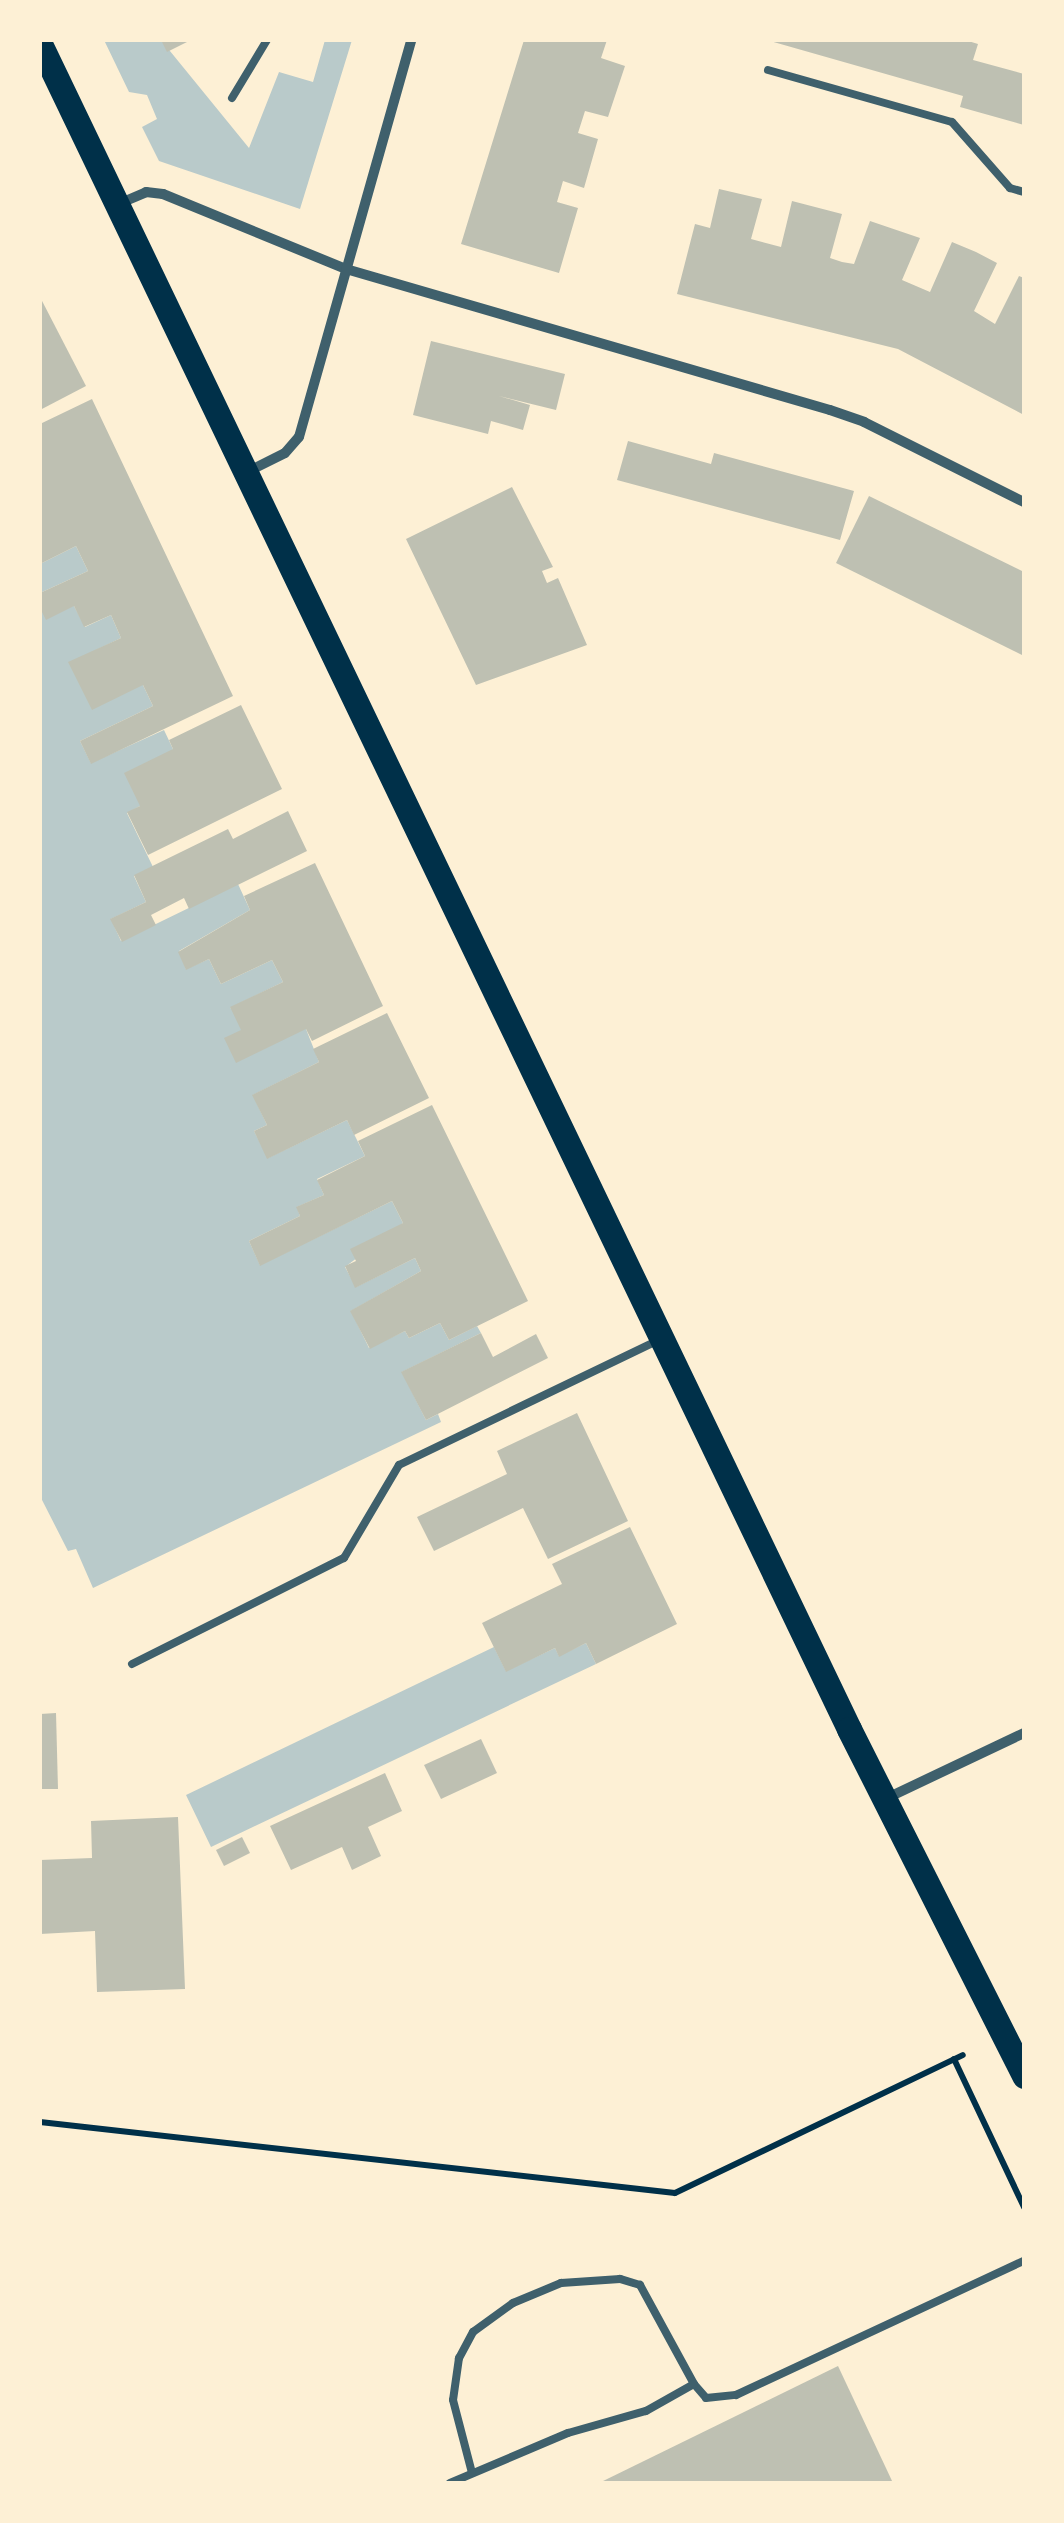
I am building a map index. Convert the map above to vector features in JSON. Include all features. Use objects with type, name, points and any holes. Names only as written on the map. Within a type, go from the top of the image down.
[{"type":"main road","points":[[40,44],[884,1800],[1024,2076]]},
{"type":"street","points":[[247,472],[285,453],[299,437],[412,40]]},
{"type":"street","points":[[115,206],[146,192],[158,192],[346,269],[856,419],[1024,502]]},
{"type":"street","points":[[884,1800],[1024,1733]]},
{"type":"lane","points":[[232,98],[268,40]]},
{"type":"lane","points":[[768,70],[952,122],[1010,188],[1024,192]]},
{"type":"lane","points":[[132,1664],[344,1558],[399,1466],[662,1338]]},
{"type":"lane","points":[[472,2473],[453,2400],[459,2358],[482,2322],[538,2291],[577,2280],[637,2283],[646,2292],[694,2384],[706,2398],[736,2395],[1024,2261]]},
{"type":"lane","points":[[450,2483],[568,2433],[646,2411],[694,2384]]},
{"type":"path","points":[[40,2122],[675,2193],[1006,2035]]},
{"type":"path","points":[[954,2059],[1024,2207]]},
{"type":"shaded area","points":[[104,40],[161,40],[249,148],[279,72],[313,82],[325,40],[352,40],[300,209],[159,161],[142,127],[157,119],[147,95],[129,92]]},
{"type":"shaded area","points":[[76,546],[88,571],[40,593],[40,564]]},
{"type":"shaded area","points":[[74,606],[85,627],[111,615],[121,638],[69,663],[143,685],[153,706],[80,741],[91,763],[164,730],[173,749],[140,806],[127,813],[153,867],[134,876],[146,902],[111,919],[121,941],[238,884],[250,910],[179,951],[186,969],[209,959],[221,984],[272,960],[283,982],[230,1008],[306,1029],[319,1062],[253,1095],[267,1125],[254,1131],[268,1158],[347,1120],[365,1156],[317,1179],[324,1195],[297,1207],[300,1216],[249,1241],[260,1265],[392,1201],[403,1223],[345,1267],[356,1287],[415,1258],[421,1271],[351,1311],[369,1348],[405,1331],[409,1338],[440,1323],[449,1340],[477,1326],[481,1333],[402,1372],[426,1420],[438,1414],[441,1422],[93,1588],[76,1549],[68,1551],[40,1496],[40,608]]},
{"type":"shaded area","points":[[586,1643],[596,1664],[211,1847],[186,1795],[494,1647],[506,1671],[555,1648],[559,1656]]},
{"type":"building","points":[[161,40],[191,40],[167,52]]},
{"type":"building","points":[[524,40],[607,40],[601,58],[625,66],[608,117],[585,111],[578,133],[598,139],[584,188],[563,181],[557,202],[578,208],[559,273],[461,244]]},
{"type":"building","points":[[965,40],[978,44],[973,60],[1024,74],[1024,125],[960,107],[963,96],[770,41]]},
{"type":"building","points":[[719,189],[762,199],[751,239],[781,247],[792,201],[842,214],[830,258],[842,262],[854,264],[870,221],[920,238],[902,280],[930,292],[952,242],[976,252],[997,263],[974,311],[995,324],[1019,276],[1024,278],[1024,415],[898,349],[677,294],[695,224],[710,228]]},
{"type":"building","points":[[40,297],[86,386],[40,410]]},
{"type":"building","points":[[431,341],[565,374],[556,410],[499,396],[530,405],[523,430],[491,421],[488,434],[413,415]]},
{"type":"building","points":[[92,399],[233,696],[91,764],[80,741],[153,706],[143,685],[92,710],[68,662],[121,638],[111,615],[84,627],[74,606],[46,620],[40,608],[40,593],[88,571],[76,546],[40,564],[40,424]]},
{"type":"building","points":[[628,441],[711,464],[714,453],[854,491],[840,540],[617,480]]},
{"type":"building","points":[[512,487],[553,567],[542,571],[547,583],[558,578],[587,645],[476,685],[406,539]]},
{"type":"building","points":[[869,496],[1024,572],[1024,656],[836,563]]},
{"type":"building","points":[[241,705],[282,789],[148,855],[127,812],[140,806],[124,773],[173,749],[169,740]]},
{"type":"building","points":[[288,811],[307,851],[189,909],[184,898],[151,915],[156,925],[122,942],[110,919],[146,902],[134,875],[228,829],[233,839]]},
{"type":"building","points":[[315,863],[383,1006],[312,1041],[306,1029],[236,1063],[224,1038],[241,1030],[230,1007],[283,982],[272,960],[221,984],[209,959],[186,970],[178,952],[250,910],[244,896]]},
{"type":"building","points":[[387,1013],[429,1098],[354,1135],[347,1120],[267,1159],[254,1131],[267,1125],[252,1095],[319,1062],[313,1049]]},
{"type":"building","points":[[432,1105],[528,1301],[449,1340],[440,1323],[409,1338],[405,1331],[370,1349],[350,1311],[421,1271],[415,1258],[355,1288],[345,1266],[356,1261],[350,1249],[403,1223],[392,1201],[260,1266],[249,1241],[300,1216],[296,1207],[324,1195],[317,1180],[365,1156],[358,1141]]},
{"type":"building","points":[[481,1333],[493,1357],[536,1334],[548,1358],[426,1420],[401,1372]]},
{"type":"building","points":[[577,1413],[628,1521],[548,1559],[523,1508],[434,1551],[417,1517],[507,1474],[497,1451]]},
{"type":"building","points":[[630,1527],[677,1624],[596,1664],[586,1643],[559,1657],[555,1648],[506,1672],[482,1623],[562,1584],[552,1564]]},
{"type":"building","points":[[56,1713],[58,1789],[40,1789],[40,1714]]},
{"type":"building","points":[[481,1739],[497,1773],[441,1799],[424,1765]]},
{"type":"building","points":[[385,1773],[402,1811],[368,1827],[381,1856],[352,1870],[342,1847],[291,1870],[270,1826]]},
{"type":"building","points":[[178,1817],[185,1989],[97,1992],[95,1931],[40,1934],[40,1860],[92,1858],[91,1821]]},
{"type":"building","points":[[242,1837],[250,1853],[224,1866],[216,1850]]},
{"type":"building","points":[[838,2366],[893,2483],[599,2483]]}]
